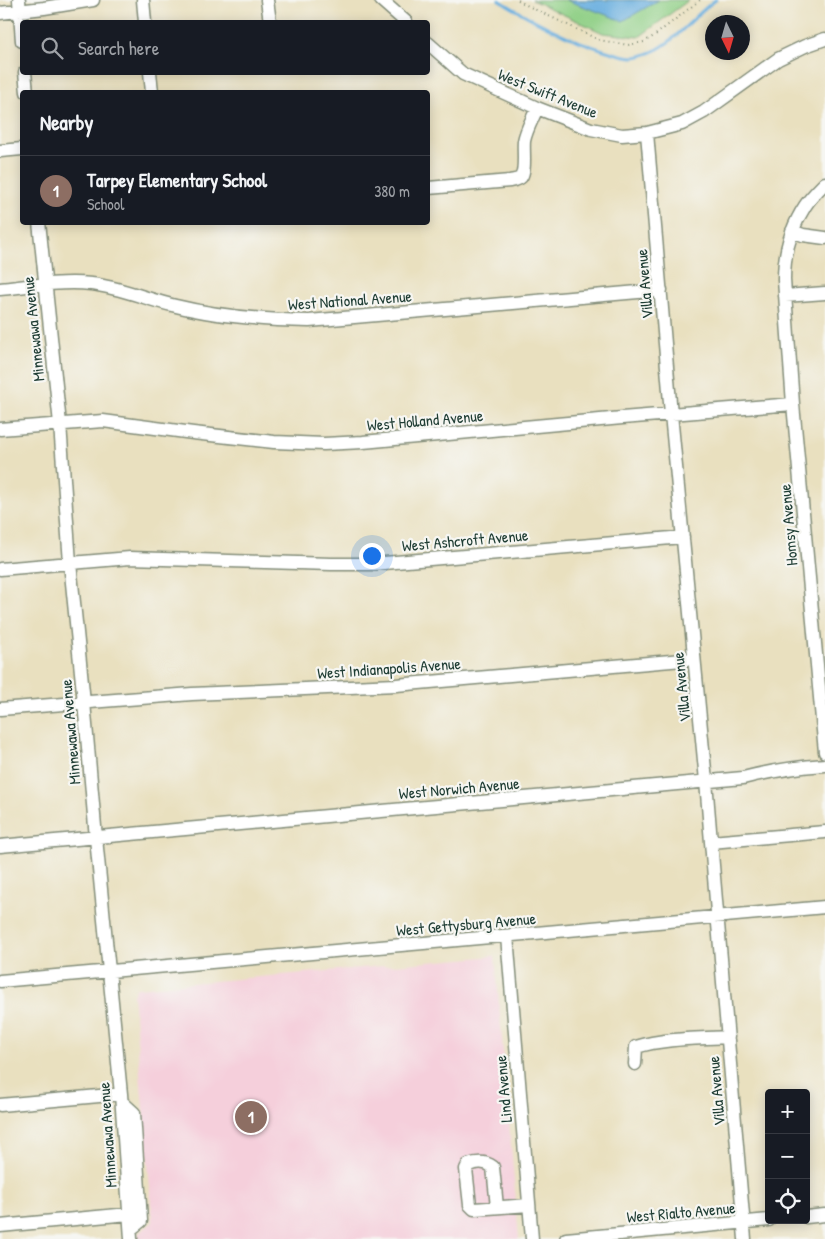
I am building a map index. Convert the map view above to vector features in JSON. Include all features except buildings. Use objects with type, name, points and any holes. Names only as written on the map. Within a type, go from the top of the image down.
[{"type":"street","points":[[0,13],[19,6],[93,0]]},
{"type":"street","points":[[143,0],[145,20]]},
{"type":"street","points":[[267,0],[270,20]]},
{"type":"street","points":[[381,0],[404,20]]},
{"type":"street","points":[[19,6],[20,20]]},
{"type":"street","name":"West Swift Avenue","points":[[430,45],[463,74],[537,108],[591,129],[622,135],[647,133],[682,124],[704,112],[778,59],[825,39]]},
{"type":"street","points":[[26,75],[27,90]]},
{"type":"street","points":[[150,75],[152,90]]},
{"type":"street","points":[[430,188],[510,182],[521,177],[524,167],[524,139],[537,108]]},
{"type":"street","name":"Villa Avenue","points":[[647,133],[746,1239]]},
{"type":"street","points":[[0,151],[20,149]]},
{"type":"street","name":"Homsy Avenue","points":[[825,183],[805,205],[792,231],[784,264],[793,404],[825,752]]},
{"type":"street","name":"Minnewawa Avenue","points":[[39,225],[60,424],[70,563],[110,972],[131,1234]]},
{"type":"street","points":[[792,231],[803,235],[825,238]]},
{"type":"street","name":"West National Avenue","points":[[0,289],[75,283],[92,284],[110,287],[208,314],[269,320],[309,321],[660,290]]},
{"type":"street","points":[[785,296],[825,293]]},
{"type":"street","name":"West Holland Avenue","points":[[0,429],[103,422],[274,442],[324,444],[793,404]]},
{"type":"street","name":"West Ashcroft Avenue","points":[[0,569],[130,558],[373,564],[683,537]]},
{"type":"street","name":"West Indianapolis Avenue","points":[[0,709],[192,694],[396,685],[694,659]]},
{"type":"street","name":"West Norwich Avenue","points":[[0,846],[743,778],[767,772],[825,765]]},
{"type":"street","points":[[711,842],[825,832]]},
{"type":"street","name":"West Gettysburg Avenue","points":[[0,981],[825,907]]},
{"type":"street","name":"Lind Avenue","points":[[507,936],[532,1239]]},
{"type":"street","points":[[635,1064],[636,1047],[651,1043],[728,1037]]},
{"type":"street","points":[[0,1105],[121,1098],[134,1113],[141,1221],[131,1234]]},
{"type":"street","points":[[497,1207],[529,1205]]},
{"type":"street","points":[[0,1226],[130,1214]]},
{"type":"street","points":[[810,1217],[825,1215]]},
{"type":"street","name":"West Rialto Avenue","points":[[566,1239],[765,1220]]},
{"type":"path","points":[[518,0],[599,40],[628,45],[644,42],[654,36],[700,0]]},
{"type":"shaded area","points":[[495,956],[519,1239],[138,1239],[138,1234],[153,1222],[133,994],[137,988]]},
{"type":"green space","points":[[532,0],[689,0],[639,37],[603,33]]},
{"type":"water","points":[[566,0],[659,0],[623,21]]},
{"type":"waterway","points":[[499,0],[565,36],[593,47],[634,57],[660,48],[716,0]]},
{"type":"place","name":"Tarpey Elementary School","points":[[251,1117]]}]
